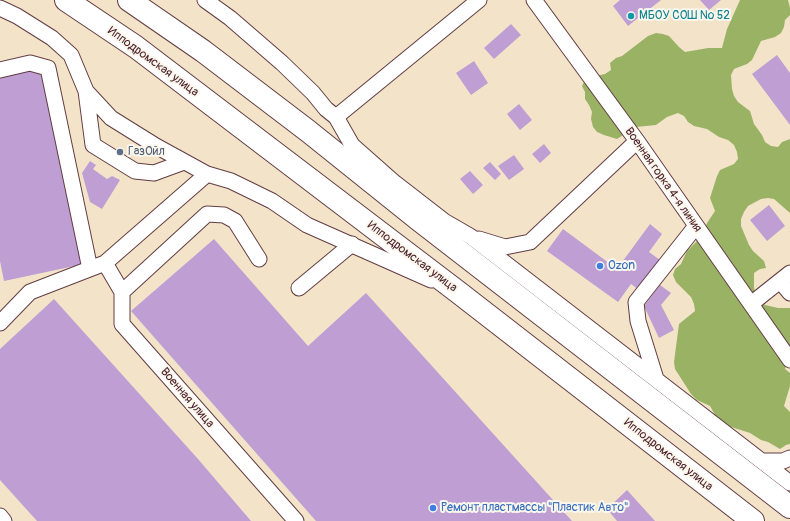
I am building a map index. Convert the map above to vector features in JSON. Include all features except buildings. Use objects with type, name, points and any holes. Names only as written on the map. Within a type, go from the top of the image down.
[{"type":"highway","name":"Ипподромская улица","points":[[66,0],[136,48],[458,292],[753,521]]},
{"type":"highway","points":[[129,0],[203,51],[308,131],[418,220],[790,507]]},
{"type":"street","points":[[205,0],[230,18],[282,63],[313,93],[326,109],[336,117],[352,145],[395,183],[444,221],[470,236],[790,483]]},
{"type":"street","points":[[336,117],[479,0]]},
{"type":"street","name":"Военная горка 4-я линия","points":[[534,0],[637,141],[790,360]]},
{"type":"street","points":[[0,8],[17,16],[52,38],[70,55],[86,91],[93,145],[134,171],[154,173],[184,162]]},
{"type":"street","points":[[0,70],[30,63],[48,68],[90,268]]},
{"type":"street","points":[[86,91],[111,118],[184,162],[207,174],[231,181],[272,201],[307,225],[458,292]]},
{"type":"street","points":[[470,236],[505,247],[530,242],[637,141]]},
{"type":"street","points":[[0,323],[30,292],[105,263],[207,174]]},
{"type":"street","points":[[105,263],[122,292],[207,214],[224,215],[235,221],[259,259]]},
{"type":"street","points":[[656,380],[638,320],[636,302],[696,226]]},
{"type":"street","points":[[298,288],[352,244]]},
{"type":"street","points":[[751,304],[785,277],[790,293]]},
{"type":"street","name":"Военная улица","points":[[122,292],[122,324],[296,521]]},
{"type":"street","points":[[762,461],[783,461],[790,458]]},
{"type":"street","points":[[0,516],[4,521]]},
{"type":"green space","points":[[740,0],[788,0],[790,8],[790,15],[785,20],[781,33],[775,37],[761,41],[752,60],[747,64],[734,69],[731,75],[734,96],[738,102],[750,111],[754,124],[765,142],[771,146],[778,147],[782,142],[790,139],[790,213],[774,199],[768,198],[761,199],[748,206],[741,219],[741,226],[749,245],[764,261],[766,268],[760,269],[754,273],[755,294],[765,305],[778,308],[790,308],[790,361],[787,362],[785,369],[790,373],[790,386],[784,406],[790,412],[790,444],[780,449],[750,433],[722,424],[710,406],[697,400],[691,394],[675,369],[674,362],[679,324],[695,311],[691,297],[676,282],[673,275],[675,269],[681,264],[687,251],[702,236],[707,223],[715,211],[710,198],[720,170],[734,164],[738,159],[734,145],[728,140],[719,137],[707,129],[694,126],[688,122],[684,116],[678,113],[667,117],[656,125],[636,127],[617,139],[604,135],[597,132],[593,127],[591,119],[592,112],[585,99],[585,92],[582,86],[585,80],[605,74],[611,70],[610,63],[616,58],[622,56],[648,36],[656,33],[669,36],[685,52],[708,48],[722,48],[727,29]]},
{"type":"place","name":"МБОУ СОШ № 52","points":[[631,16]]},
{"type":"place","name":"ГазОйл","points":[[120,152]]},
{"type":"place","name":"Ozon","points":[[600,266]]},
{"type":"place","name":"Ремонт пластмассы \"Пластик Авто\"","points":[[433,508]]}]
